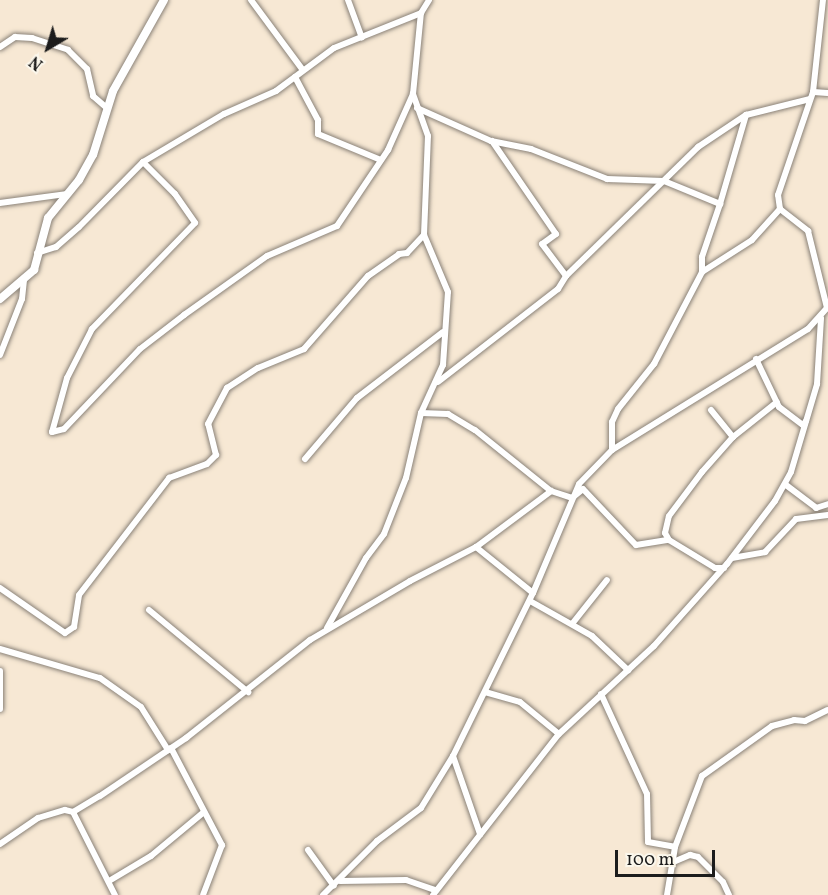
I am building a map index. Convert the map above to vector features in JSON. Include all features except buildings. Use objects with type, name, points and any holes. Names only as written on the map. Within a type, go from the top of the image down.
[{"type":"street","points":[[0,298],[34,270],[48,218],[93,155],[112,91],[164,0]]},
{"type":"street","points":[[250,0],[302,69]]},
{"type":"street","points":[[348,0],[362,38]]},
{"type":"street","points":[[143,162],[175,194],[195,223],[92,329],[67,378],[52,432],[64,429],[140,349],[184,315],[267,256],[337,226],[381,160],[413,94],[421,13],[429,0]]},
{"type":"street","points":[[323,895],[340,881],[378,841],[421,808],[453,756],[530,600],[579,483],[612,450],[821,318],[827,308],[808,231],[780,209],[778,195],[813,92],[823,0]]},
{"type":"street","points":[[37,253],[56,247],[143,162],[224,114],[276,91],[302,69],[334,48],[421,13]]},
{"type":"street","points":[[0,47],[15,37],[32,38],[68,50],[87,69],[93,96],[107,108]]},
{"type":"street","points":[[295,77],[318,120],[318,135],[381,160]]},
{"type":"street","points":[[813,92],[828,93]]},
{"type":"street","points":[[324,632],[366,558],[384,534],[406,478],[421,413],[443,365],[443,332],[448,292],[424,235],[428,136],[424,117],[417,108],[413,94]]},
{"type":"street","points":[[435,384],[558,289],[566,276],[698,147],[746,115],[810,99]]},
{"type":"street","points":[[417,108],[491,141],[531,149],[607,179],[664,180],[720,204]]},
{"type":"street","points":[[612,450],[612,422],[618,409],[654,364],[702,272],[702,256],[746,115]]},
{"type":"street","points":[[491,141],[556,234],[542,244],[566,276]]},
{"type":"street","points":[[0,201],[66,194]]},
{"type":"street","points":[[702,272],[752,240],[780,209]]},
{"type":"street","points":[[0,588],[65,633],[74,627],[79,595],[162,486],[169,478],[207,464],[216,455],[208,424],[227,388],[258,368],[304,349],[368,276],[407,253],[424,235]]},
{"type":"street","points":[[0,355],[22,299],[24,280]]},
{"type":"street","points":[[777,402],[733,437],[669,516],[665,533],[669,540],[715,568],[722,570],[786,484],[807,420],[821,363],[821,318]]},
{"type":"street","points":[[305,459],[357,398],[443,332]]},
{"type":"street","points":[[756,359],[777,402],[803,425],[807,420]]},
{"type":"street","points":[[711,410],[733,437]]},
{"type":"street","points":[[421,413],[448,414],[476,430],[551,490],[572,498]]},
{"type":"street","points":[[786,484],[816,508],[828,504]]},
{"type":"street","points":[[572,498],[583,489],[636,545],[669,540]]},
{"type":"street","points":[[0,844],[38,819],[65,810],[73,812],[170,749],[324,632],[410,581],[476,548],[551,490]]},
{"type":"street","points":[[732,558],[765,552],[796,519],[828,515]]},
{"type":"street","points":[[476,548],[533,593]]},
{"type":"street","points":[[340,881],[406,880],[434,892],[559,734],[628,670],[727,564]]},
{"type":"street","points":[[572,624],[607,580]]},
{"type":"street","points":[[530,600],[592,636],[628,670]]},
{"type":"street","points":[[149,610],[248,692]]},
{"type":"street","points":[[0,649],[100,678],[141,707],[170,749],[222,845],[204,895]]},
{"type":"street","points":[[0,671],[0,709]]},
{"type":"street","points":[[485,692],[520,702],[559,734]]},
{"type":"street","points":[[602,694],[647,794],[648,842],[675,847]]},
{"type":"street","points":[[667,895],[675,847],[705,773],[772,726],[794,720],[805,721],[828,710]]},
{"type":"street","points":[[453,756],[480,834]]},
{"type":"street","points":[[73,812],[116,895]]},
{"type":"street","points":[[109,881],[151,856],[204,812]]},
{"type":"street","points":[[308,850],[334,886]]},
{"type":"street","points":[[671,863],[690,855],[698,857],[723,882],[729,895]]}]
